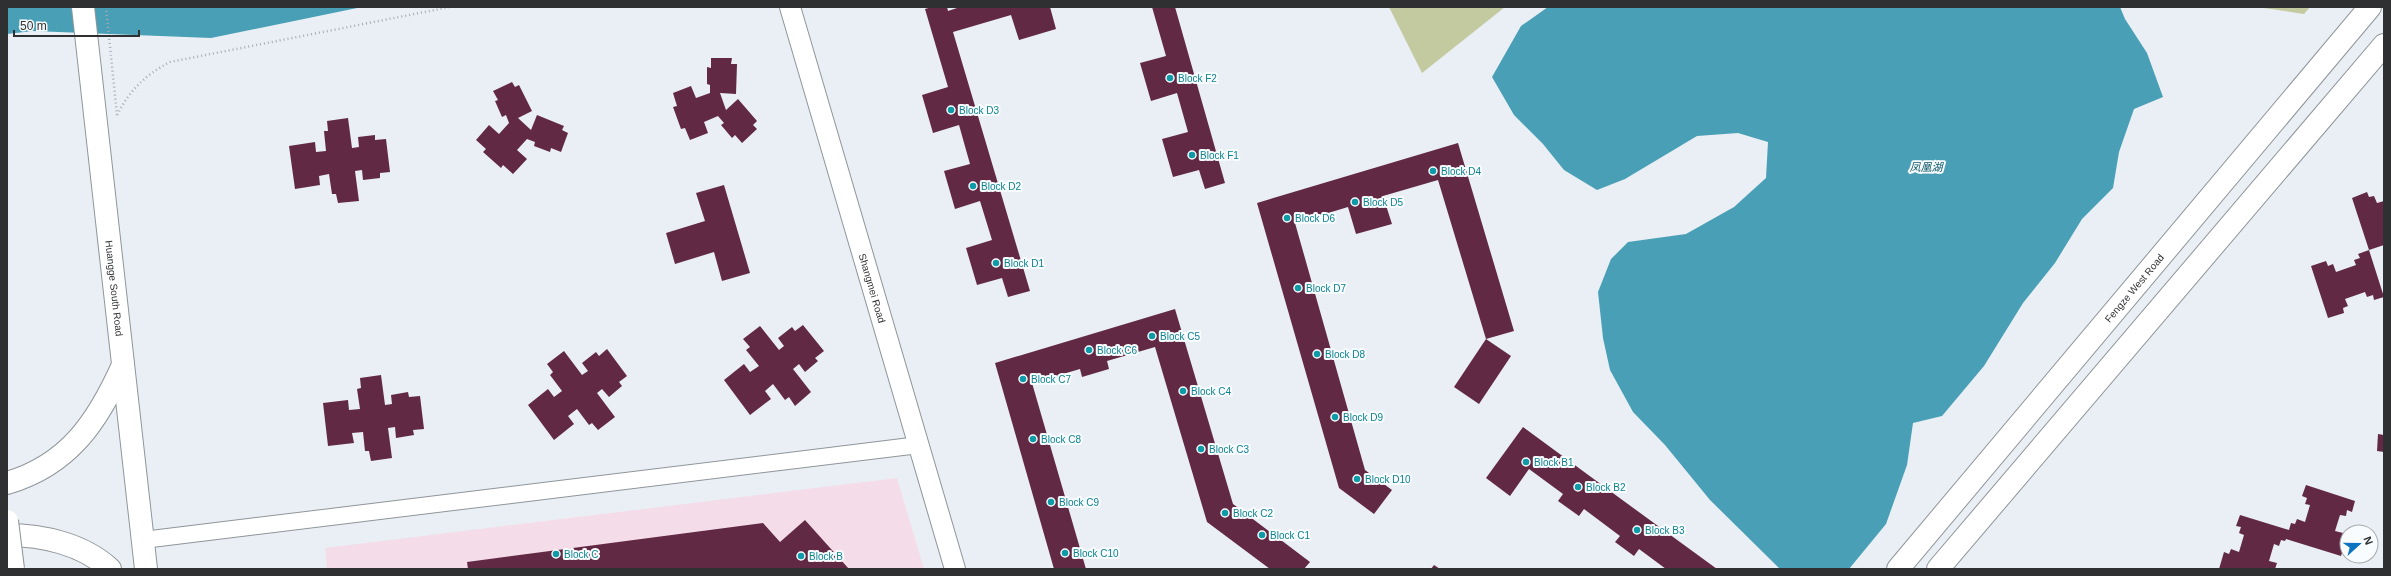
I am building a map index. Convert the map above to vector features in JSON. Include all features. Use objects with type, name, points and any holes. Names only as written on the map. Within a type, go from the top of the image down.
[{"type":"main road","name":"Huangge South Road","points":[[83,7],[146,569]]},
{"type":"main road","name":"Fengze West Road","points":[[1898,569],[2370,7]]},
{"type":"main road","points":[[1938,569],[2384,45]]},
{"type":"main road","points":[[7,483],[24,478],[57,460],[85,434],[107,402],[123,365]]},
{"type":"main road","points":[[7,521],[13,569]]},
{"type":"main road","points":[[7,535],[32,535],[70,545],[110,569]]},
{"type":"street","name":"Shangmei Road","points":[[790,7],[955,569]]},
{"type":"street","points":[[142,540],[919,445]]},
{"type":"path","points":[[106,7],[117,115],[126,98],[138,83],[153,70],[170,62],[450,7]]},
{"type":"shaded area","points":[[897,478],[924,569],[327,569],[325,548]]},
{"type":"green space","points":[[1389,7],[1505,7],[1422,73]]},
{"type":"green space","points":[[2257,7],[2310,7],[2304,14]]},
{"type":"water","points":[[7,7],[362,7],[211,38],[33,31],[7,34]]},
{"type":"water","name":"凤凰湖","points":[[1548,7],[2120,7],[2125,19],[2147,53],[2163,97],[2134,109],[2119,152],[2113,188],[2082,219],[2055,263],[2023,303],[1984,366],[1942,416],[1913,423],[1907,465],[1886,524],[1849,569],[1780,569],[1710,500],[1665,445],[1633,412],[1610,370],[1603,338],[1598,292],[1611,259],[1628,242],[1686,234],[1734,207],[1766,178],[1768,142],[1738,133],[1697,136],[1625,179],[1597,190],[1564,170],[1543,144],[1514,115],[1492,77],[1521,26]]},
{"type":"building","points":[[932,7],[947,7],[948,11],[960,7],[1050,7],[1056,29],[1019,40],[1011,15],[953,32],[1030,291],[1008,297],[1002,278],[977,285],[966,248],[992,240],[980,201],[955,209],[944,171],[970,164],[959,125],[933,133],[922,95],[948,87],[925,9]]},
{"type":"building","points":[[1152,7],[1175,7],[1225,183],[1205,189],[1199,170],[1173,177],[1162,139],[1188,132],[1177,93],[1151,101],[1140,63],[1166,56]]},
{"type":"building","points":[[711,58],[732,58],[731,64],[737,64],[736,94],[720,93],[726,110],[738,99],[757,121],[753,125],[757,129],[742,143],[735,135],[732,138],[721,125],[724,123],[718,116],[704,122],[708,133],[690,140],[685,128],[681,129],[673,107],[677,106],[673,93],[691,86],[696,98],[710,93],[710,85],[707,84],[707,67],[711,68]]},
{"type":"building","points":[[512,82],[515,87],[519,85],[532,111],[518,118],[531,130],[537,115],[564,126],[562,130],[568,133],[561,152],[551,148],[550,152],[534,146],[535,142],[527,139],[517,150],[527,159],[513,174],[503,165],[501,168],[483,152],[486,149],[476,140],[489,125],[499,134],[509,123],[506,115],[502,117],[495,101],[498,100],[493,91]]},
{"type":"building","points":[[348,118],[352,148],[359,147],[358,137],[375,135],[375,140],[386,139],[390,172],[380,173],[380,178],[363,180],[362,170],[355,171],[359,201],[338,203],[336,194],[332,194],[329,174],[319,176],[320,185],[295,189],[289,146],[315,142],[316,152],[326,151],[324,131],[328,131],[327,121]]},
{"type":"building","points":[[1458,143],[1514,331],[1486,339],[1438,180],[1383,196],[1392,224],[1356,234],[1348,207],[1295,223],[1365,470],[1392,490],[1374,514],[1339,488],[1257,203]]},
{"type":"building","points":[[724,185],[750,273],[722,281],[714,252],[675,264],[666,233],[705,221],[696,193]]},
{"type":"building","points":[[2367,192],[2369,197],[2374,196],[2377,203],[2384,201],[2384,245],[2369,250],[2352,198]]},
{"type":"building","points":[[2369,250],[2384,297],[2374,300],[2373,295],[2367,297],[2365,292],[2345,299],[2348,306],[2343,308],[2344,313],[2328,318],[2311,266],[2326,261],[2328,266],[2333,264],[2336,272],[2356,265],[2354,260],[2360,258],[2358,254]]},
{"type":"building","points":[[1175,309],[1233,504],[1310,562],[1304,569],[1270,569],[1207,522],[1155,347],[1107,361],[1109,369],[1082,377],[1080,369],[1032,383],[1086,569],[1054,569],[995,363]]},
{"type":"building","points":[[803,325],[824,351],[815,358],[818,361],[805,372],[799,364],[793,369],[811,392],[795,406],[789,397],[785,400],[773,384],[765,391],[771,399],[750,415],[724,380],[744,364],[750,372],[759,366],[746,350],[750,347],[743,339],[760,326],[779,350],[784,346],[778,338],[792,327],[795,331]]},
{"type":"building","points":[[1486,339],[1511,356],[1479,404],[1454,387]]},
{"type":"building","points":[[607,349],[627,376],[619,382],[622,386],[609,397],[602,389],[597,393],[615,417],[598,430],[592,423],[589,425],[577,409],[568,416],[574,424],[554,440],[528,405],[548,389],[554,397],[562,391],[550,375],[553,372],[547,364],[564,351],[582,375],[588,371],[582,363],[596,352],[599,356]]},
{"type":"building","points":[[381,375],[385,405],[392,404],[391,395],[408,392],[409,397],[420,396],[424,429],[413,430],[414,435],[396,438],[395,427],[388,428],[392,458],[371,461],[369,451],[365,451],[363,432],[352,433],[354,443],[328,446],[323,403],[348,400],[349,410],[360,409],[357,389],[361,388],[360,378]]},
{"type":"building","points":[[1523,427],[1717,569],[1666,569],[1639,549],[1634,556],[1615,542],[1620,536],[1584,509],[1579,516],[1558,501],[1563,494],[1529,469],[1510,496],[1486,478]]},
{"type":"building","points":[[2378,434],[2384,435],[2384,452],[2377,451]]},
{"type":"building","points":[[2306,485],[2355,501],[2352,512],[2347,510],[2346,516],[2340,515],[2335,531],[2339,532],[2339,555],[2286,539],[2285,541],[2281,540],[2279,546],[2274,544],[2269,561],[2277,563],[2275,569],[2219,569],[2224,552],[2229,554],[2231,549],[2239,552],[2244,535],[2239,533],[2241,527],[2236,526],[2240,515],[2289,530],[2291,523],[2295,524],[2297,519],[2305,522],[2310,505],[2305,504],[2307,498],[2302,496]]},
{"type":"building","points":[[805,520],[849,569],[468,569],[467,562],[763,523],[780,542]]},
{"type":"building","points":[[1434,565],[1440,569],[1431,569]]},
{"type":"place","name":"Block F2","points":[[1170,78]]},
{"type":"place","name":"Block D3","points":[[951,110]]},
{"type":"place","name":"Block F1","points":[[1192,155]]},
{"type":"place","name":"Block D4","points":[[1433,171]]},
{"type":"place","name":"Block D2","points":[[973,186]]},
{"type":"place","name":"Block D5","points":[[1355,202]]},
{"type":"place","name":"Block D6","points":[[1287,218]]},
{"type":"place","name":"Block D1","points":[[996,263]]},
{"type":"place","name":"Block D7","points":[[1298,288]]},
{"type":"place","name":"Block C5","points":[[1152,336]]},
{"type":"place","name":"Block C6","points":[[1089,350]]},
{"type":"place","name":"Block D8","points":[[1317,354]]},
{"type":"place","name":"Block C7","points":[[1023,379]]},
{"type":"place","name":"Block C4","points":[[1183,391]]},
{"type":"place","name":"Block D9","points":[[1335,417]]},
{"type":"place","name":"Block C8","points":[[1033,439]]},
{"type":"place","name":"Block C3","points":[[1201,449]]},
{"type":"place","name":"Block B1","points":[[1526,462]]},
{"type":"place","name":"Block D10","points":[[1357,479]]},
{"type":"place","name":"Block B2","points":[[1578,487]]},
{"type":"place","name":"Block C9","points":[[1051,502]]},
{"type":"place","name":"Block C2","points":[[1225,513]]},
{"type":"place","name":"Block B3","points":[[1637,530]]},
{"type":"place","name":"Block C1","points":[[1262,535]]},
{"type":"place","name":"Block C10","points":[[1065,553]]},
{"type":"place","name":"Block C","points":[[556,554]]},
{"type":"place","name":"Block B","points":[[801,556]]}]
